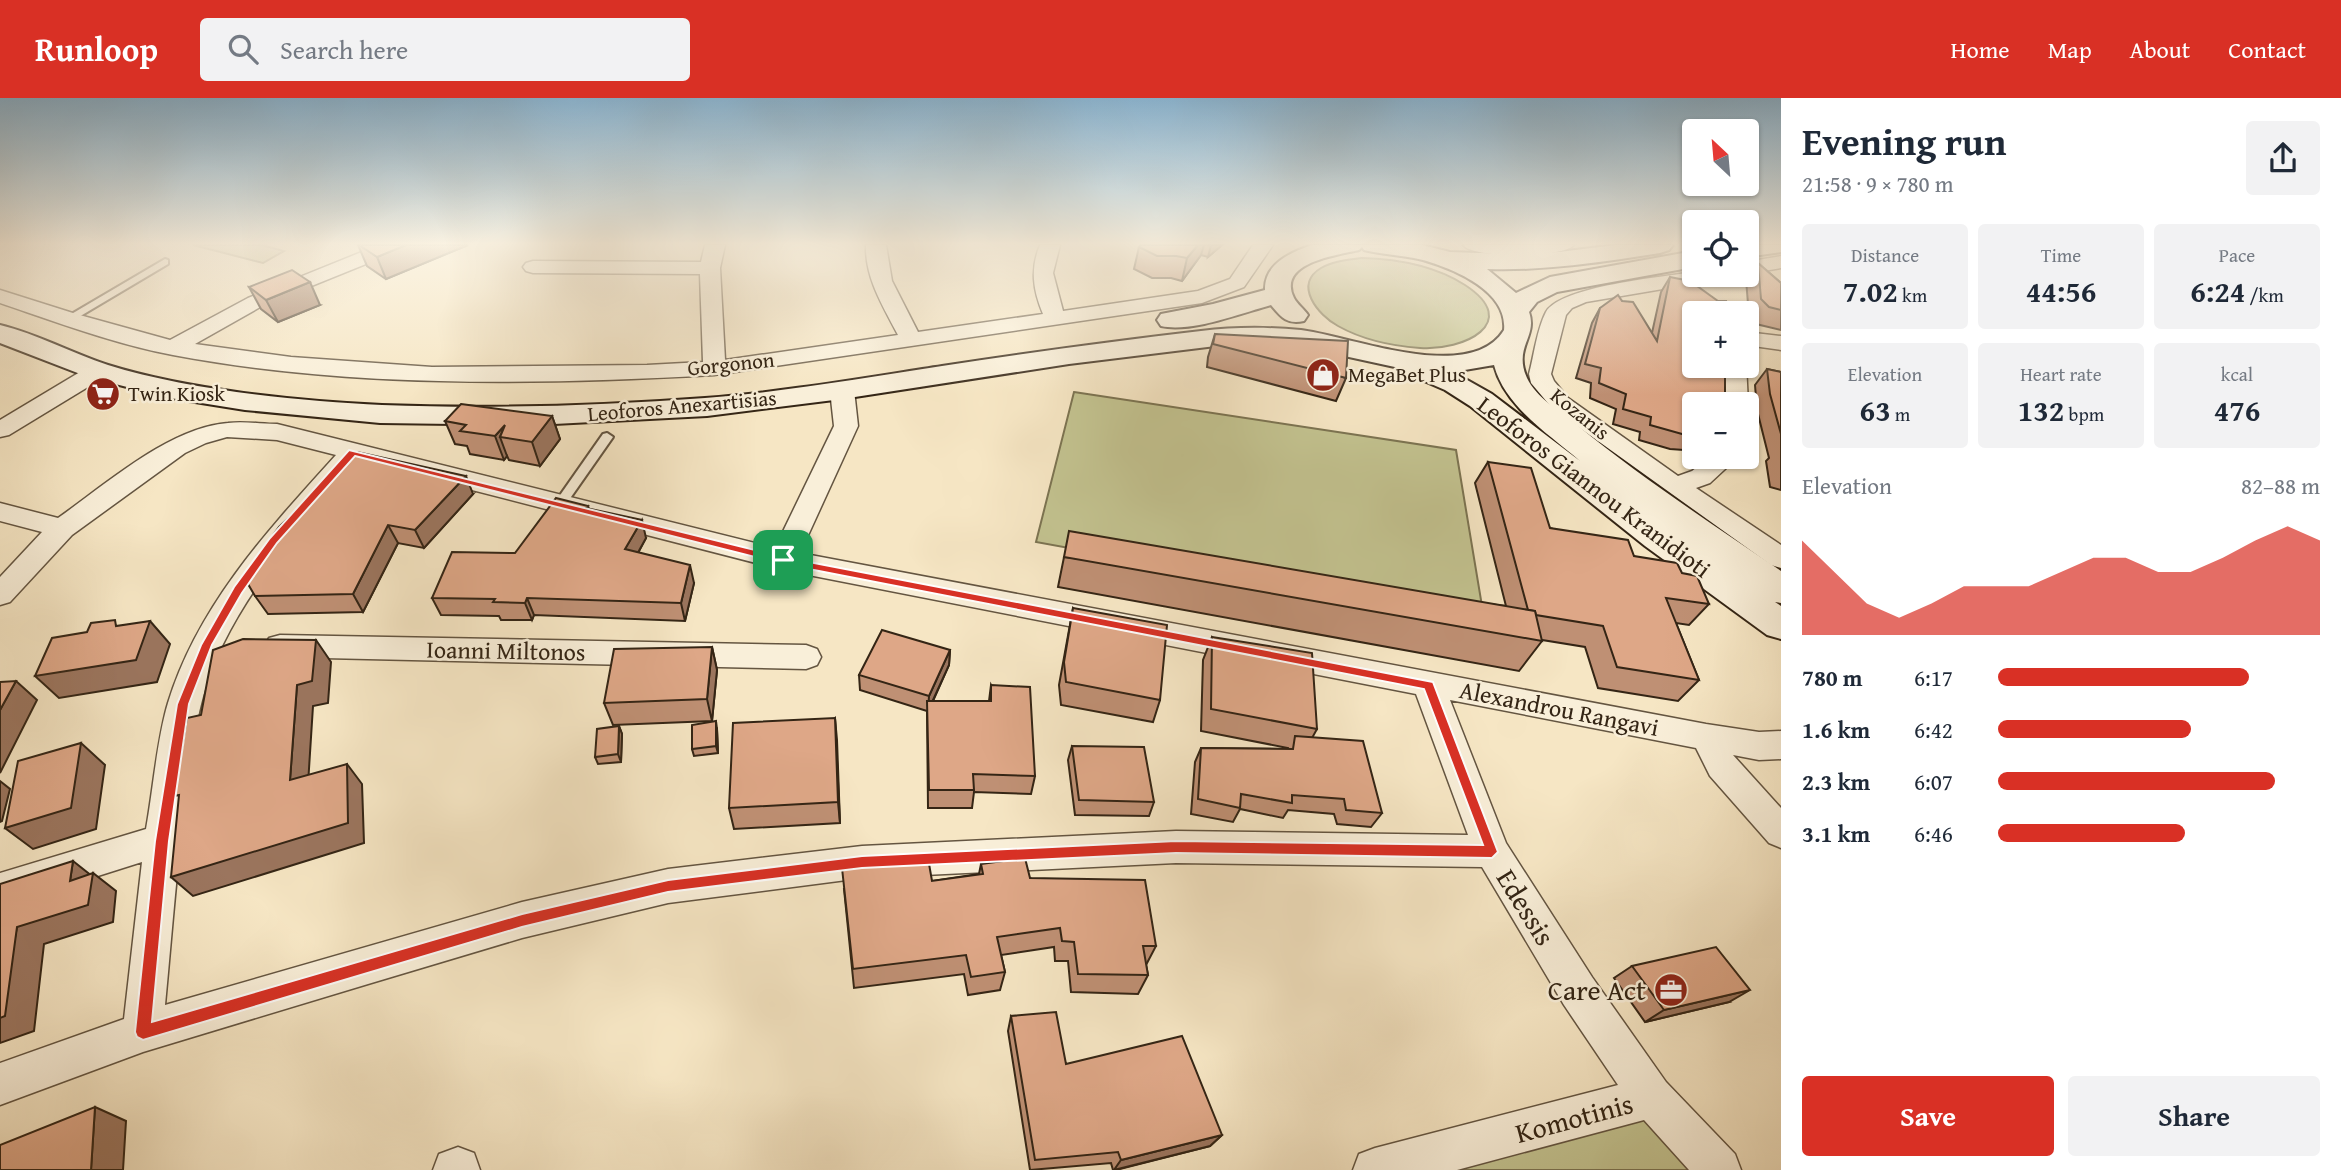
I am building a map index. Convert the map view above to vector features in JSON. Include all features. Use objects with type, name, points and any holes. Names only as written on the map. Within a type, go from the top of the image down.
[{"type":"main road","name":"Leoforos Anexartisias","points":[[0,314],[101,349],[194,371],[287,385],[478,391],[616,388],[817,370],[1173,320],[1275,295]]},
{"type":"main road","points":[[1280,295],[1290,311],[1310,329],[1338,344],[1385,359],[1434,365],[1465,363],[1491,356],[1509,345]]},
{"type":"main road","points":[[1505,295],[1516,311],[1530,295]]},
{"type":"main road","name":"Leoforos Giannou Kranidioti","points":[[1516,311],[1518,329],[1509,345],[1508,370],[1517,387],[1535,407],[1613,471],[1781,590]]},
{"type":"main road","name":"Leoforos Anexartisias","points":[[0,333],[98,371],[170,389],[245,401],[393,414],[535,416],[691,408],[842,390],[1069,355],[1233,336],[1303,339],[1385,359]]},
{"type":"main road","name":"Leoforos Giannou Kranidioti","points":[[1385,359],[1432,373],[1481,400],[1657,537],[1781,625]]},
{"type":"street","points":[[173,348],[272,295]]},
{"type":"street","points":[[711,295],[714,368]]},
{"type":"street","points":[[890,295],[911,339]]},
{"type":"street","points":[[1045,295],[1056,319]]},
{"type":"street","name":"Gorgonon","points":[[0,296],[68,319],[173,348],[291,364],[432,374],[647,372],[714,368],[1208,295]]},
{"type":"street","name":"Kozanis","points":[[1593,295],[1565,304],[1553,319],[1540,374],[1543,383],[1560,403],[1781,558]]},
{"type":"street","points":[[1759,340],[1781,343]]},
{"type":"street","points":[[0,430],[98,371]]},
{"type":"street","points":[[783,560],[846,426],[842,390]]},
{"type":"street","name":"Alexandrou Rangavi","points":[[0,595],[62,528],[176,447],[227,430],[253,430],[276,432],[783,560],[1706,737],[1759,746],[1781,745]]},
{"type":"street","points":[[143,1032],[162,841],[183,704],[230,645],[238,590],[274,541],[352,453]]},
{"type":"street","points":[[1675,486],[1701,477],[1711,469]]},
{"type":"street","points":[[0,512],[62,528]]},
{"type":"street","name":"Ioanni Miltonos","points":[[230,645],[806,657]]},
{"type":"street","name":"Edessis","points":[[1428,685],[1492,852],[1578,991],[1651,1097],[1718,1170]]},
{"type":"street","points":[[1706,737],[1722,766],[1781,832]]},
{"type":"street","points":[[0,890],[162,841]]},
{"type":"street","points":[[0,1084],[143,1032],[522,920],[668,886],[862,862],[1176,847],[1492,852]]},
{"type":"street","name":"Komotinis","points":[[1375,1170],[1651,1097]]},
{"type":"lane","points":[[68,319],[108,295]]},
{"type":"lane","points":[[560,504],[607,437]]},
{"type":"green space","points":[[1311,295],[1476,295],[1488,311],[1488,322],[1480,332],[1453,345],[1420,348],[1388,344],[1338,326],[1323,315]]},
{"type":"green space","points":[[1074,392],[1456,450],[1485,624],[1036,542]]},
{"type":"green space","points":[[1651,1097],[1705,1170],[1354,1170]]},
{"type":"building","points":[[259,295],[278,295],[266,300]]},
{"type":"building","points":[[1618,295],[1622,301],[1633,302],[1657,341],[1666,295],[1710,295],[1718,301],[1682,301],[1682,378],[1725,378],[1725,392],[1682,392],[1682,434],[1650,425],[1651,417],[1623,409],[1626,394],[1599,383],[1601,368],[1585,364],[1600,308]]},
{"type":"building","points":[[1761,295],[1781,295],[1781,310],[1769,307]]},
{"type":"building","points":[[1215,334],[1348,341],[1346,378],[1213,344]]},
{"type":"building","points":[[1767,369],[1781,372],[1781,434],[1770,394]]},
{"type":"building","points":[[461,404],[552,416],[532,442],[500,437],[505,425],[495,436],[460,431],[466,425],[445,421]]},
{"type":"building","points":[[357,452],[466,476],[415,530],[388,525],[353,594],[255,596],[248,584],[252,564],[279,527]]},
{"type":"building","points":[[1488,462],[1531,468],[1550,528],[1628,540],[1634,556],[1677,563],[1682,573],[1697,576],[1709,604],[1666,598],[1699,680],[1617,667],[1603,626],[1536,615],[1535,611],[1528,610]]},
{"type":"building","points":[[556,498],[588,506],[586,508],[642,520],[625,549],[690,565],[681,603],[527,598],[525,603],[493,602],[495,599],[432,598],[452,552],[515,553]]},
{"type":"building","points":[[1069,531],[1535,611],[1542,641],[1064,557]]},
{"type":"building","points":[[1073,608],[1167,625],[1160,700],[1066,682],[1064,662]]},
{"type":"building","points":[[115,620],[116,626],[150,621],[136,660],[35,676],[52,638],[87,632],[91,623]]},
{"type":"building","points":[[882,630],[950,650],[929,696],[859,675]]},
{"type":"building","points":[[1212,637],[1312,653],[1317,729],[1211,709]]},
{"type":"building","points":[[243,639],[316,640],[312,681],[297,685],[290,780],[347,764],[348,823],[171,877],[179,795],[174,796],[187,718],[201,715],[213,650]]},
{"type":"building","points":[[712,647],[707,699],[604,703],[614,649]]},
{"type":"building","points":[[16,681],[0,710],[0,682]]},
{"type":"building","points":[[991,685],[1030,687],[1035,776],[973,774],[974,790],[929,790],[927,701],[991,701]]},
{"type":"building","points":[[835,718],[838,802],[729,808],[733,723]]},
{"type":"building","points":[[716,721],[716,746],[692,749],[692,725]]},
{"type":"building","points":[[619,726],[618,754],[595,757],[597,729]]},
{"type":"building","points":[[1295,736],[1363,741],[1382,813],[1346,810],[1344,799],[1292,795],[1292,803],[1241,794],[1240,808],[1198,799],[1201,748],[1293,749]]},
{"type":"building","points":[[81,743],[71,808],[5,828],[18,761]]},
{"type":"building","points":[[1072,746],[1144,747],[1154,802],[1079,800]]},
{"type":"building","points":[[928,858],[932,881],[983,874],[981,864],[1025,858],[1030,878],[1145,880],[1156,946],[1143,946],[1148,975],[1078,974],[1074,942],[1062,941],[1060,928],[997,937],[1005,972],[971,977],[966,955],[853,969],[842,868]]},
{"type":"building","points":[[73,861],[70,881],[93,873],[88,905],[17,927],[5,1016],[0,1018],[0,884]]},
{"type":"building","name":"Care Act","points":[[1716,947],[1750,990],[1664,1010],[1632,966]]},
{"type":"building","points":[[1056,1012],[1066,1064],[1182,1036],[1222,1135],[1121,1160],[1118,1152],[1035,1160],[1011,1016]]},
{"type":"building","points":[[95,1107],[91,1170],[0,1170],[0,1145]]},
{"type":"place","name":"MegaBet Plus","points":[[1323,375]]},
{"type":"place","name":"Twin Kiosk","points":[[103,394]]},
{"type":"place","name":"Care Act","points":[[1671,990]]},
{"type":"route","points":[[352,453],[783,560],[1428,685],[1492,852],[1176,847],[862,862],[668,886],[522,920],[143,1032],[162,841],[183,704],[206,645],[238,590],[274,541],[352,453]]}]
